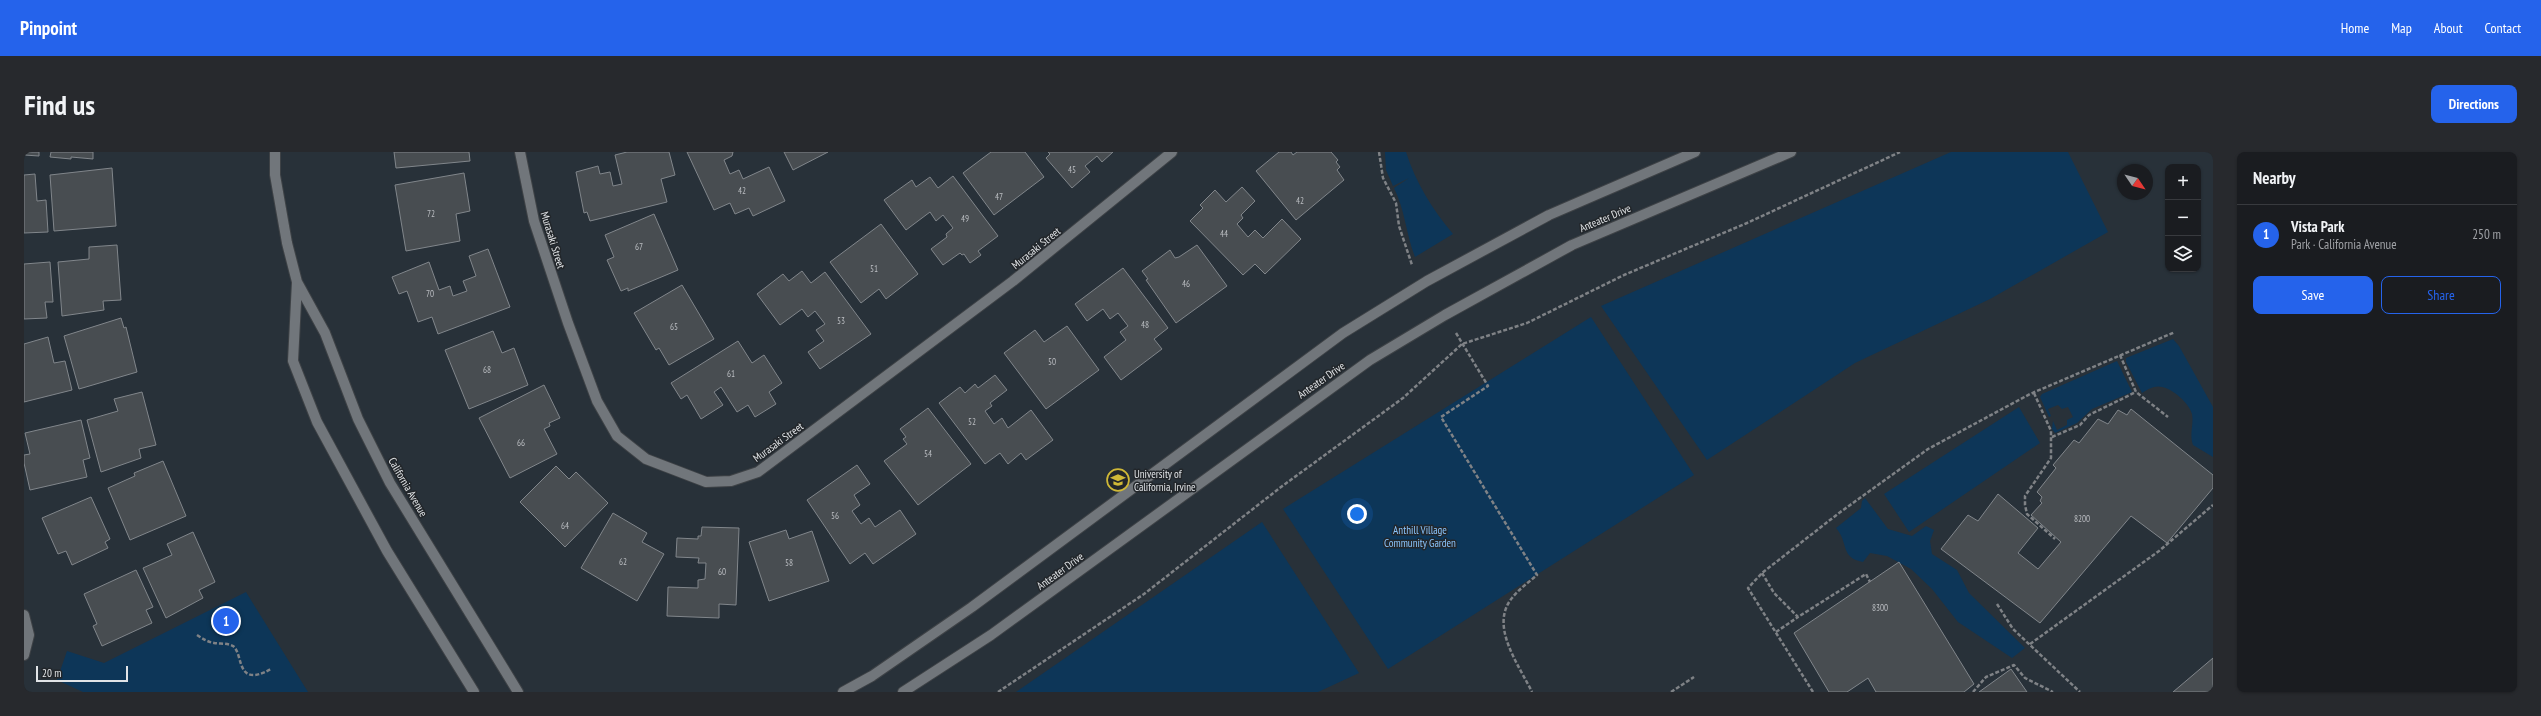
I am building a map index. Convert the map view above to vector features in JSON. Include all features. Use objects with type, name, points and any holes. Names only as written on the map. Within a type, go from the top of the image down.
[{"type":"street","name":"California Avenue","points":[[275,152],[275,174],[287,242],[298,282],[325,333],[358,419],[390,483],[518,692]]},
{"type":"street","name":"Murasaki Street","points":[[520,152],[534,221],[597,401],[617,436],[646,459],[706,482],[731,481],[758,472],[1014,281],[1172,152]]},
{"type":"street","name":"Anteater Drive","points":[[843,692],[872,676],[972,607],[1343,333],[1426,281],[1549,215],[1695,152]]},
{"type":"street","name":"Anteater Drive","points":[[904,692],[991,635],[1370,360],[1445,315],[1572,245],[1791,152]]},
{"type":"street","name":"California Avenue","points":[[298,282],[293,361],[318,422],[387,551],[474,692]]},
{"type":"street","points":[[24,615],[29,635],[24,655]]},
{"type":"path","points":[[1379,152],[1383,178],[1396,203],[1399,226],[1412,264],[1426,281]]},
{"type":"path","points":[[998,692],[1144,594],[1281,487],[1403,398],[1462,344],[1526,323],[1624,275],[1747,223],[1900,152]]},
{"type":"path","points":[[1445,315],[1488,386],[1441,417],[1537,574],[1511,598],[1503,616],[1504,634],[1532,692]]},
{"type":"path","points":[[1813,692],[1748,588],[1762,573],[1839,513],[1928,449],[2034,393],[2120,354],[2174,332]]},
{"type":"path","points":[[2120,354],[2136,392],[2168,417]]},
{"type":"path","points":[[2052,437],[2080,425],[2089,415],[2136,392]]},
{"type":"path","points":[[2034,393],[2052,437],[2051,458],[2025,496],[2027,514],[2055,539]]},
{"type":"path","points":[[2030,644],[2159,551],[2213,505]]},
{"type":"path","points":[[1762,573],[1774,593],[1798,617]]},
{"type":"path","points":[[1776,632],[1866,574],[1870,582]]},
{"type":"path","points":[[1997,604],[2013,629],[2080,692]]},
{"type":"path","points":[[197,635],[212,643],[231,645],[236,649],[239,664],[249,673],[256,675],[271,668]]},
{"type":"path","points":[[1973,692],[1986,677],[2014,665],[2025,678],[2053,692]]},
{"type":"path","points":[[1671,692],[1694,677]]},
{"type":"shaded area","name":"University of California, Irvine","points":[[24,152],[2213,152],[2213,692],[24,692]]},
{"type":"green space","points":[[1385,152],[1406,152],[1425,195],[1453,234],[1415,257],[1409,240],[1401,205],[1394,188],[1409,178],[1393,186],[1386,170]]},
{"type":"green space","points":[[1951,152],[2068,152],[2108,232],[1990,299],[1855,363],[1707,460],[1601,306]]},
{"type":"green space","name":"Anthill Village Community Garden","points":[[1591,317],[1694,475],[1388,669],[1283,509]]},
{"type":"green space","points":[[2173,339],[2179,346],[2213,407],[2213,457],[2193,445],[2191,437],[2192,414],[2188,405],[2176,394],[2166,388],[2154,387],[2142,393],[2126,362],[2126,358]]},
{"type":"green space","points":[[2117,361],[2132,392],[2092,409],[2077,423],[2055,433],[2052,429],[2053,421],[2057,430],[2067,425],[2067,420],[2073,417],[2068,407],[2062,409],[2058,405],[2048,409],[2051,416],[2049,417],[2040,397],[2042,394]]},
{"type":"green space","points":[[2019,407],[2040,443],[1909,532],[1884,494]]},
{"type":"green space","points":[[1865,498],[1888,529],[1912,536],[1926,526],[1934,530],[1930,541],[1932,554],[1957,570],[1969,593],[2025,648],[2012,658],[1958,622],[1932,589],[1911,569],[1887,556],[1870,553],[1863,562],[1851,557],[1836,528],[1861,508],[1862,501]]},
{"type":"green space","points":[[1262,522],[1359,673],[1318,692],[1016,692]]},
{"type":"green space","points":[[246,592],[308,692],[83,692],[57,680],[67,651],[104,663]]},
{"type":"building","points":[[24,152],[39,152],[39,156],[24,155]]},
{"type":"building","points":[[51,152],[93,152],[93,159],[50,157]]},
{"type":"building","points":[[394,152],[469,152],[470,161],[396,168]]},
{"type":"building","points":[[627,152],[669,152],[675,175],[661,179],[667,202],[590,221],[587,212],[584,213],[576,172],[598,166],[600,174],[610,172],[613,186],[622,184],[615,155]]},
{"type":"building","points":[[687,152],[733,152],[732,156],[724,160],[730,174],[739,170],[743,179],[769,167],[785,201],[753,216],[749,208],[735,214],[730,203],[714,210]]},
{"type":"building","points":[[784,152],[828,152],[793,170]]},
{"type":"building","points":[[991,152],[1025,152],[1044,177],[994,215],[963,173]]},
{"type":"building","points":[[1048,152],[1113,152],[1102,162],[1097,156],[1085,166],[1090,172],[1072,188],[1046,158],[1050,154]]},
{"type":"building","points":[[1279,152],[1291,152],[1293,155],[1297,152],[1331,152],[1338,160],[1336,162],[1340,167],[1337,170],[1344,180],[1296,220],[1256,171]]},
{"type":"building","points":[[112,168],[116,226],[54,231],[50,175]]},
{"type":"building","points":[[464,173],[470,211],[456,214],[460,241],[406,251],[395,185]]},
{"type":"building","points":[[35,174],[37,201],[46,200],[48,232],[24,233],[24,175]]},
{"type":"building","points":[[953,176],[998,236],[978,251],[981,255],[970,263],[964,254],[962,255],[960,253],[943,265],[931,249],[947,237],[946,234],[953,228],[943,215],[936,221],[930,212],[906,230],[884,200],[912,180],[916,187],[930,177],[938,188]]},
{"type":"building","points":[[1242,187],[1255,201],[1241,215],[1243,218],[1237,224],[1248,237],[1255,230],[1263,238],[1282,219],[1301,239],[1265,274],[1255,264],[1243,275],[1190,221],[1203,208],[1200,205],[1215,190],[1226,202]]},
{"type":"building","points":[[654,214],[678,270],[628,291],[628,288],[621,291],[607,260],[614,257],[605,235]]},
{"type":"building","points":[[881,224],[918,274],[886,299],[879,289],[861,303],[830,262]]},
{"type":"building","points":[[117,245],[121,300],[103,301],[104,310],[62,316],[58,262],[89,259],[89,247]]},
{"type":"building","points":[[1197,245],[1227,286],[1176,323],[1146,280],[1148,279],[1142,271],[1170,250],[1175,258]]},
{"type":"building","points":[[488,249],[510,307],[438,334],[432,317],[418,322],[407,291],[399,294],[392,277],[429,262],[439,290],[450,286],[453,296],[467,291],[463,281],[476,276],[469,256]]},
{"type":"building","points":[[50,262],[53,302],[45,302],[47,318],[24,319],[24,264]]},
{"type":"building","points":[[1123,268],[1168,328],[1154,339],[1162,349],[1121,380],[1104,357],[1126,340],[1120,332],[1128,326],[1118,313],[1110,319],[1103,309],[1087,321],[1075,304]]},
{"type":"building","points":[[802,271],[811,283],[825,272],[871,334],[820,369],[808,352],[824,341],[816,330],[825,324],[815,311],[808,317],[802,309],[780,325],[757,294],[783,274],[789,281]]},
{"type":"building","points":[[682,285],[714,339],[669,365],[659,348],[656,350],[634,313]]},
{"type":"building","points":[[121,318],[124,328],[126,327],[137,372],[79,389],[64,336]]},
{"type":"building","points":[[1067,326],[1099,370],[1046,409],[1004,353],[1035,330],[1044,342]]},
{"type":"building","points":[[493,331],[502,353],[514,348],[528,385],[469,409],[445,350]]},
{"type":"building","points":[[48,337],[54,363],[65,361],[72,390],[24,402],[24,344]]},
{"type":"building","points":[[738,341],[752,363],[764,355],[782,383],[769,392],[776,404],[755,417],[748,405],[737,412],[721,387],[714,392],[723,405],[701,419],[687,395],[681,399],[671,383]]},
{"type":"building","points":[[995,375],[1007,390],[990,403],[992,406],[985,411],[994,424],[1002,418],[1008,428],[1031,410],[1053,440],[1026,460],[1021,453],[1008,464],[1000,453],[985,464],[939,403],[960,387],[965,393],[975,384],[978,388]]},
{"type":"building","points":[[544,385],[560,418],[549,423],[550,426],[544,429],[557,454],[510,478],[479,418]]},
{"type":"building","points":[[142,392],[156,445],[139,449],[141,458],[101,472],[87,420],[118,411],[114,399]]},
{"type":"building","points":[[928,408],[971,464],[918,505],[884,461],[907,444],[903,439],[906,437],[900,429]]},
{"type":"building","points":[[2131,409],[2213,475],[2213,488],[2167,543],[2131,516],[2040,623],[1941,549],[1968,515],[1978,521],[1998,494],[2038,528],[2018,553],[2038,569],[2061,542],[2031,515],[2042,503],[2040,501],[2042,497],[2037,492],[2056,468],[2053,465],[2074,440],[2079,443],[2098,419],[2108,424],[2118,410],[2127,415]]},
{"type":"building","points":[[81,420],[90,458],[83,460],[87,477],[30,490],[24,463],[24,455],[30,454],[25,433]]},
{"type":"building","points":[[163,461],[186,516],[130,540],[108,488],[135,476],[134,473]]},
{"type":"building","points":[[857,465],[870,484],[854,495],[860,505],[852,511],[861,524],[869,518],[875,527],[900,510],[916,534],[873,564],[865,553],[850,564],[807,500]]},
{"type":"building","points":[[556,466],[569,479],[576,472],[608,503],[565,547],[520,502]]},
{"type":"building","points":[[91,497],[110,539],[105,542],[108,548],[72,565],[66,551],[58,554],[42,518]]},
{"type":"building","points":[[613,513],[647,533],[642,542],[664,554],[637,601],[581,568]]},
{"type":"building","points":[[702,527],[739,528],[736,605],[719,604],[719,618],[667,616],[668,587],[698,588],[698,580],[705,579],[706,563],[698,563],[699,558],[676,557],[677,538],[698,539],[698,536],[701,536]]},
{"type":"building","points":[[786,530],[789,539],[812,531],[829,581],[769,601],[749,542]]},
{"type":"building","points":[[193,532],[215,582],[199,590],[203,598],[166,618],[143,568],[172,555],[167,544]]},
{"type":"building","points":[[1899,562],[1974,684],[1964,692],[1876,692],[1868,678],[1847,692],[1829,692],[1794,633]]},
{"type":"building","points":[[136,570],[153,607],[146,610],[152,623],[102,646],[93,626],[97,624],[84,594]]},
{"type":"building","points":[[2213,658],[2213,692],[2173,692]]},
{"type":"building","points":[[2011,669],[2027,692],[1979,692]]},
{"type":"place","name":"University of California, Irvine","points":[[1118,480]]},
{"type":"place","name":"Vista Park","points":[[226,621]]}]
